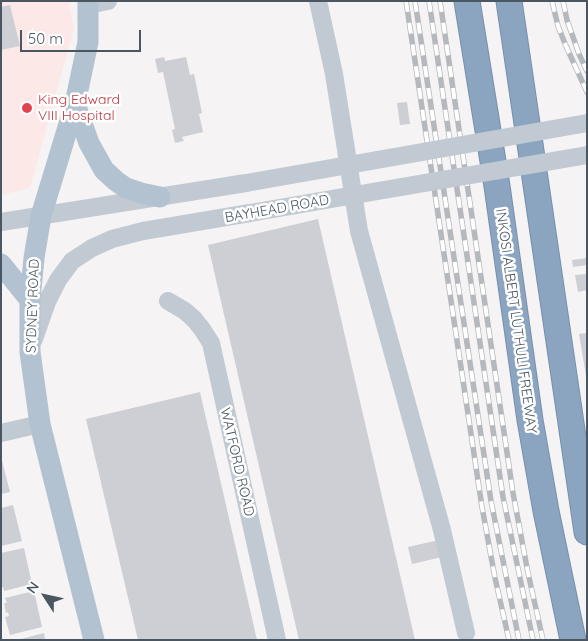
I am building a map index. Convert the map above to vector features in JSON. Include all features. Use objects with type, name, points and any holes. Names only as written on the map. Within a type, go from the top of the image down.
[{"type":"highway","name":"INKOSI ALBERT LUTHULI FREEWAY","points":[[467,1],[497,186],[530,420],[548,521],[573,640]]},
{"type":"highway","points":[[509,1],[587,532]]},
{"type":"main road","name":"SYDNEY ROAD","points":[[94,640],[40,424],[30,352],[30,300],[41,216],[75,104],[95,2]]},
{"type":"main road","points":[[75,104],[89,143],[104,170],[126,188],[160,197]]},
{"type":"main road","points":[[1,264],[30,300]]},
{"type":"street","points":[[318,1],[334,74],[359,231],[442,530],[466,633]]},
{"type":"street","points":[[1,222],[246,183],[587,123]]},
{"type":"street","name":"BAYHEAD ROAD","points":[[30,352],[39,322],[58,280],[72,261],[112,239],[135,233],[587,155]]},
{"type":"street","name":"WATFORD ROAD","points":[[168,302],[185,311],[194,319],[211,343],[277,640]]},
{"type":"street","points":[[1,433],[40,424]]},
{"type":"shaded area","name":"King Edward VIII Hospital","points":[[1,1],[68,1],[74,28],[30,188],[1,195]]},
{"type":"building","points":[[10,5],[20,46],[1,50],[1,7]]},
{"type":"building","points":[[164,57],[165,61],[186,57],[190,75],[194,74],[202,113],[199,114],[203,132],[182,137],[184,141],[175,143],[172,130],[175,129],[163,72],[158,73],[155,59]]},
{"type":"building","points":[[407,102],[410,124],[400,125],[397,103]]},
{"type":"building","points":[[318,219],[415,640],[299,640],[208,245]]},
{"type":"building","points":[[587,258],[587,265],[573,267],[572,260]]},
{"type":"building","points":[[587,274],[587,290],[578,292],[575,275]]},
{"type":"building","points":[[587,333],[587,376],[586,376],[579,334]]},
{"type":"building","points":[[200,392],[257,640],[138,640],[86,419]]},
{"type":"building","points":[[1,457],[10,492],[1,494]]},
{"type":"building","points":[[13,505],[22,541],[1,546],[1,508]]},
{"type":"building","points":[[439,540],[442,557],[412,564],[408,547]]},
{"type":"building","points":[[24,548],[32,584],[4,591],[3,587],[1,587],[1,553]]},
{"type":"building","points":[[34,591],[42,627],[10,635],[5,617],[9,616],[8,612],[6,613],[4,603],[7,603],[5,598]]},
{"type":"building","points":[[44,633],[45,640],[21,640],[21,639]]},
{"type":"railway","points":[[406,1],[482,507],[509,640]]},
{"type":"railway","points":[[415,1],[491,501],[519,640]]},
{"type":"railway","points":[[429,1],[503,497],[533,640]]},
{"type":"railway","points":[[440,1],[513,493],[543,640]]},
{"type":"railway","points":[[552,1],[558,26],[587,92]]},
{"type":"railway","points":[[563,1],[567,20],[587,71]]},
{"type":"place","name":"King Edward VIII Hospital","points":[[27,108]]}]
